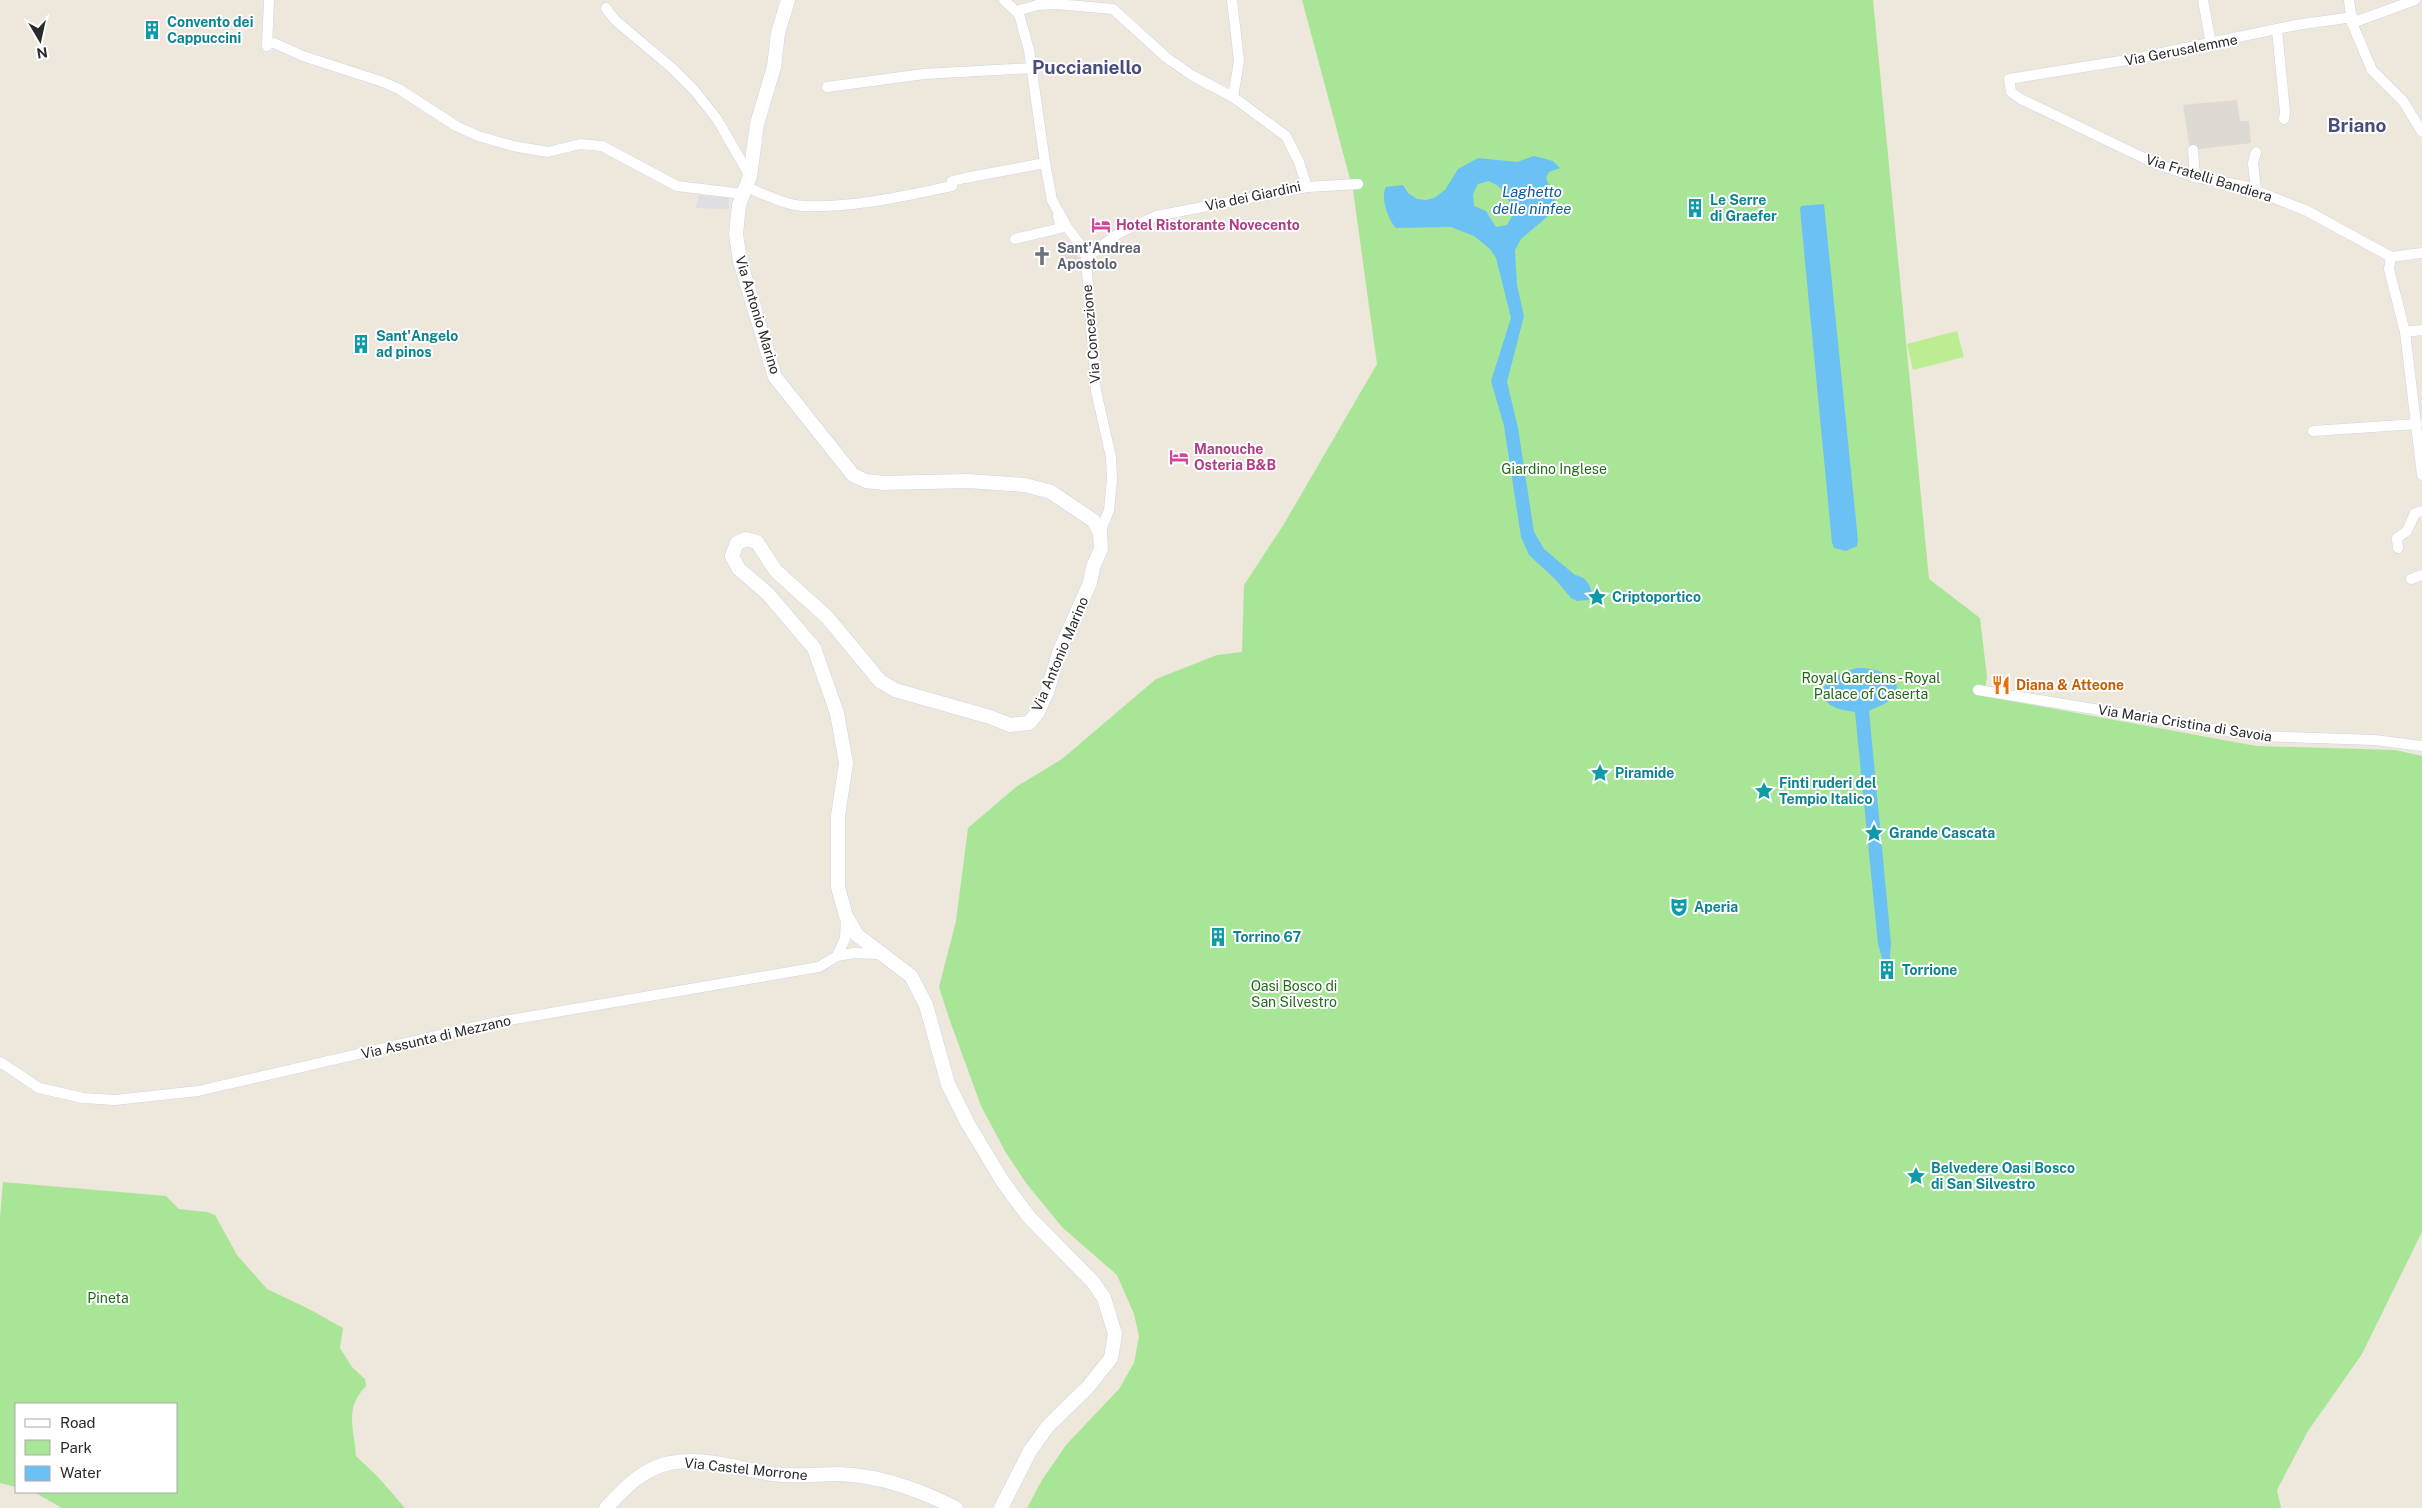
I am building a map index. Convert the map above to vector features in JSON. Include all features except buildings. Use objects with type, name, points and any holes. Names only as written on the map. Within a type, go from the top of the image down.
[{"type":"street","points":[[269,0],[270,44],[391,86],[456,126],[478,136],[513,146],[548,152],[580,144],[602,146],[677,186],[746,185],[792,204],[804,206],[877,202],[952,186],[952,181],[1045,163]]},
{"type":"street","name":"Via Antonio Marino","points":[[788,0],[778,33],[774,67],[757,124],[736,234],[740,261],[775,377],[853,475],[866,481],[883,483],[968,481],[1025,485],[1051,492],[1072,505],[1094,521],[1100,533],[1101,549],[1093,567],[1090,584],[1060,650],[1047,692],[1029,723],[1010,725],[990,717],[895,690],[880,681],[827,616],[776,571],[756,542],[746,539],[737,543],[732,556],[739,569],[768,594],[814,648],[837,713],[846,763],[838,816],[838,887],[846,916],[858,935],[886,955]]},
{"type":"street","points":[[1004,0],[1017,11]]},
{"type":"street","points":[[1232,0],[1239,61],[1233,98]]},
{"type":"street","points":[[2203,0],[2211,44]]},
{"type":"street","points":[[2349,0],[2353,20],[2372,70],[2403,101],[2422,132]]},
{"type":"street","name":"Via Gerusalemme","points":[[2009,79],[2084,68],[2277,30],[2353,20],[2415,0]]},
{"type":"street","name":"Via dei Giardini","points":[[1017,11],[1037,5],[1056,4],[1113,9],[1167,58],[1193,76],[1233,98],[1286,136],[1300,162],[1307,187],[1156,216],[1138,222],[1119,233],[1086,258]]},
{"type":"street","points":[[606,8],[615,20],[672,68],[699,96],[721,125],[746,185]]},
{"type":"street","name":"Via Concezione","points":[[1017,11],[1033,68],[1045,163],[1057,210],[1077,238],[1086,258],[1096,392],[1111,457],[1112,480],[1109,510],[1100,533]]},
{"type":"street","points":[[2277,30],[2285,112],[2284,119]]},
{"type":"street","points":[[827,87],[924,74],[1033,68]]},
{"type":"street","name":"Via Fratelli Bandiera","points":[[2009,79],[2011,92],[2021,99],[2152,162],[2195,176],[2256,190],[2307,211],[2391,257]]},
{"type":"street","points":[[2193,150],[2195,176]]},
{"type":"street","points":[[2256,152],[2253,163],[2256,190]]},
{"type":"street","points":[[1307,187],[1358,184]]},
{"type":"street","points":[[1015,239],[1060,228],[1057,210]]},
{"type":"street","points":[[2422,253],[2391,257],[2389,269],[2405,332],[2422,475]]},
{"type":"street","points":[[2405,332],[2422,330]]},
{"type":"street","points":[[2313,431],[2417,424]]},
{"type":"street","points":[[2398,548],[2397,538],[2407,532],[2415,513],[2422,511]]},
{"type":"street","points":[[2411,579],[2422,575]]},
{"type":"street","name":"Via Maria Cristina di Savoia","points":[[1978,690],[2257,736],[2375,740],[2422,746]]},
{"type":"street","points":[[837,956],[845,939],[846,916]]},
{"type":"street","points":[[837,956],[854,953],[886,955],[911,976],[926,1006],[948,1084],[984,1152],[1029,1218],[1093,1282],[1104,1298],[1115,1334],[1111,1358],[1088,1386],[1048,1426],[1030,1452],[1001,1508]]},
{"type":"street","name":"Via Assunta di Mezzano","points":[[0,1062],[39,1088],[75,1096],[115,1100],[198,1091],[492,1023],[819,968],[837,956]]},
{"type":"street","name":"Via Castel Morrone","points":[[606,1508],[622,1491],[643,1474],[670,1463],[690,1462],[791,1476],[865,1476],[906,1486],[956,1508]]},
{"type":"shaded area","points":[[2237,100],[2240,121],[2249,121],[2251,143],[2190,150],[2183,105]]},
{"type":"shaded area","points":[[699,195],[729,198],[729,209],[696,208]]},
{"type":"shaded area","points":[[1059,240],[1082,260],[1082,262],[1062,265]]},
{"type":"green space","name":"Oasi Bosco di San Silvestro","points":[[1302,0],[1873,0],[1929,579],[1980,618],[1987,677],[1984,696],[2256,746],[2395,750],[2422,756],[2422,1232],[2362,1354],[2308,1431],[2277,1490],[2281,1508],[1027,1508],[1042,1480],[1066,1445],[1119,1389],[1134,1363],[1139,1336],[1134,1314],[1117,1275],[1062,1227],[1026,1183],[1005,1151],[981,1106],[939,987],[956,921],[968,828],[1016,787],[1062,759],[1156,679],[1217,655],[1242,652],[1244,585],[1284,524],[1377,364],[1353,190]]},
{"type":"green space","points":[[1957,331],[1964,357],[1913,370],[1907,344]]},
{"type":"green space","name":"Pineta","points":[[3,1182],[166,1196],[179,1209],[207,1212],[215,1215],[237,1255],[267,1289],[343,1328],[340,1348],[352,1367],[365,1379],[366,1386],[359,1394],[353,1411],[352,1427],[356,1456],[378,1477],[405,1508],[62,1508],[36,1493],[178,1493],[178,1403],[15,1403],[15,1487],[0,1483],[0,1218]]},
{"type":"water","name":"Laghetto delle ninfee","points":[[1534,156],[1553,161],[1560,168],[1549,172],[1546,178],[1556,203],[1554,211],[1521,239],[1515,250],[1517,285],[1524,316],[1507,382],[1518,428],[1534,532],[1544,549],[1575,575],[1582,577],[1587,582],[1592,594],[1588,600],[1577,601],[1571,598],[1555,579],[1529,555],[1521,537],[1504,426],[1491,381],[1511,318],[1496,258],[1490,249],[1474,236],[1451,227],[1396,228],[1384,202],[1386,187],[1403,185],[1408,193],[1417,199],[1426,200],[1434,198],[1445,190],[1458,169],[1478,158],[1517,162]],"holes":[[[1489,181],[1503,190],[1510,203],[1513,214],[1507,225],[1496,227],[1486,211],[1474,206],[1473,194],[1478,184]]]},
{"type":"water","points":[[1824,204],[1858,540],[1857,546],[1846,551],[1834,548],[1832,543],[1800,209],[1801,206]]},
{"type":"water","points":[[1858,668],[1866,668],[1883,673],[1895,682],[1897,688],[1894,695],[1886,703],[1869,711],[1891,943],[1890,957],[1893,963],[1881,965],[1882,958],[1878,944],[1855,712],[1836,708],[1826,702],[1822,695],[1827,683],[1842,673]]},
{"type":"place","name":"Convento dei Cappuccini","points":[[152,30]]},
{"type":"place","name":"Le Serre di Graefer","points":[[1695,208]]},
{"type":"place","name":"Hotel Ristorante Novecento","points":[[1101,225]]},
{"type":"place","name":"Sant'Andrea Apostolo","points":[[1042,256]]},
{"type":"place","name":"Sant'Angelo ad pinos","points":[[361,344]]},
{"type":"place","name":"Manouche Osteria B&B","points":[[1179,457]]},
{"type":"place","name":"Criptoportico","points":[[1597,597]]},
{"type":"place","name":"Diana & Atteone","points":[[2001,685]]},
{"type":"place","name":"Piramide","points":[[1600,773]]},
{"type":"place","name":"Finti ruderi del Tempio Italico","points":[[1764,791]]},
{"type":"place","name":"Grande Cascata","points":[[1874,833]]},
{"type":"place","name":"Aperia","points":[[1679,907]]},
{"type":"place","name":"Torrino 67","points":[[1218,937]]},
{"type":"place","name":"Torrione","points":[[1887,970]]},
{"type":"place","name":"Belvedere Oasi Bosco di San Silvestro","points":[[1916,1176]]},
{"type":"district","name":"Puccianiello","points":[[1087,67]]},
{"type":"district","name":"Briano","points":[[2357,125]]},
{"type":"park label","name":"Giardino Inglese","points":[[1554,469]]},
{"type":"park label","name":"Royal Gardens - Royal Palace of Caserta","points":[[1871,686]]}]
